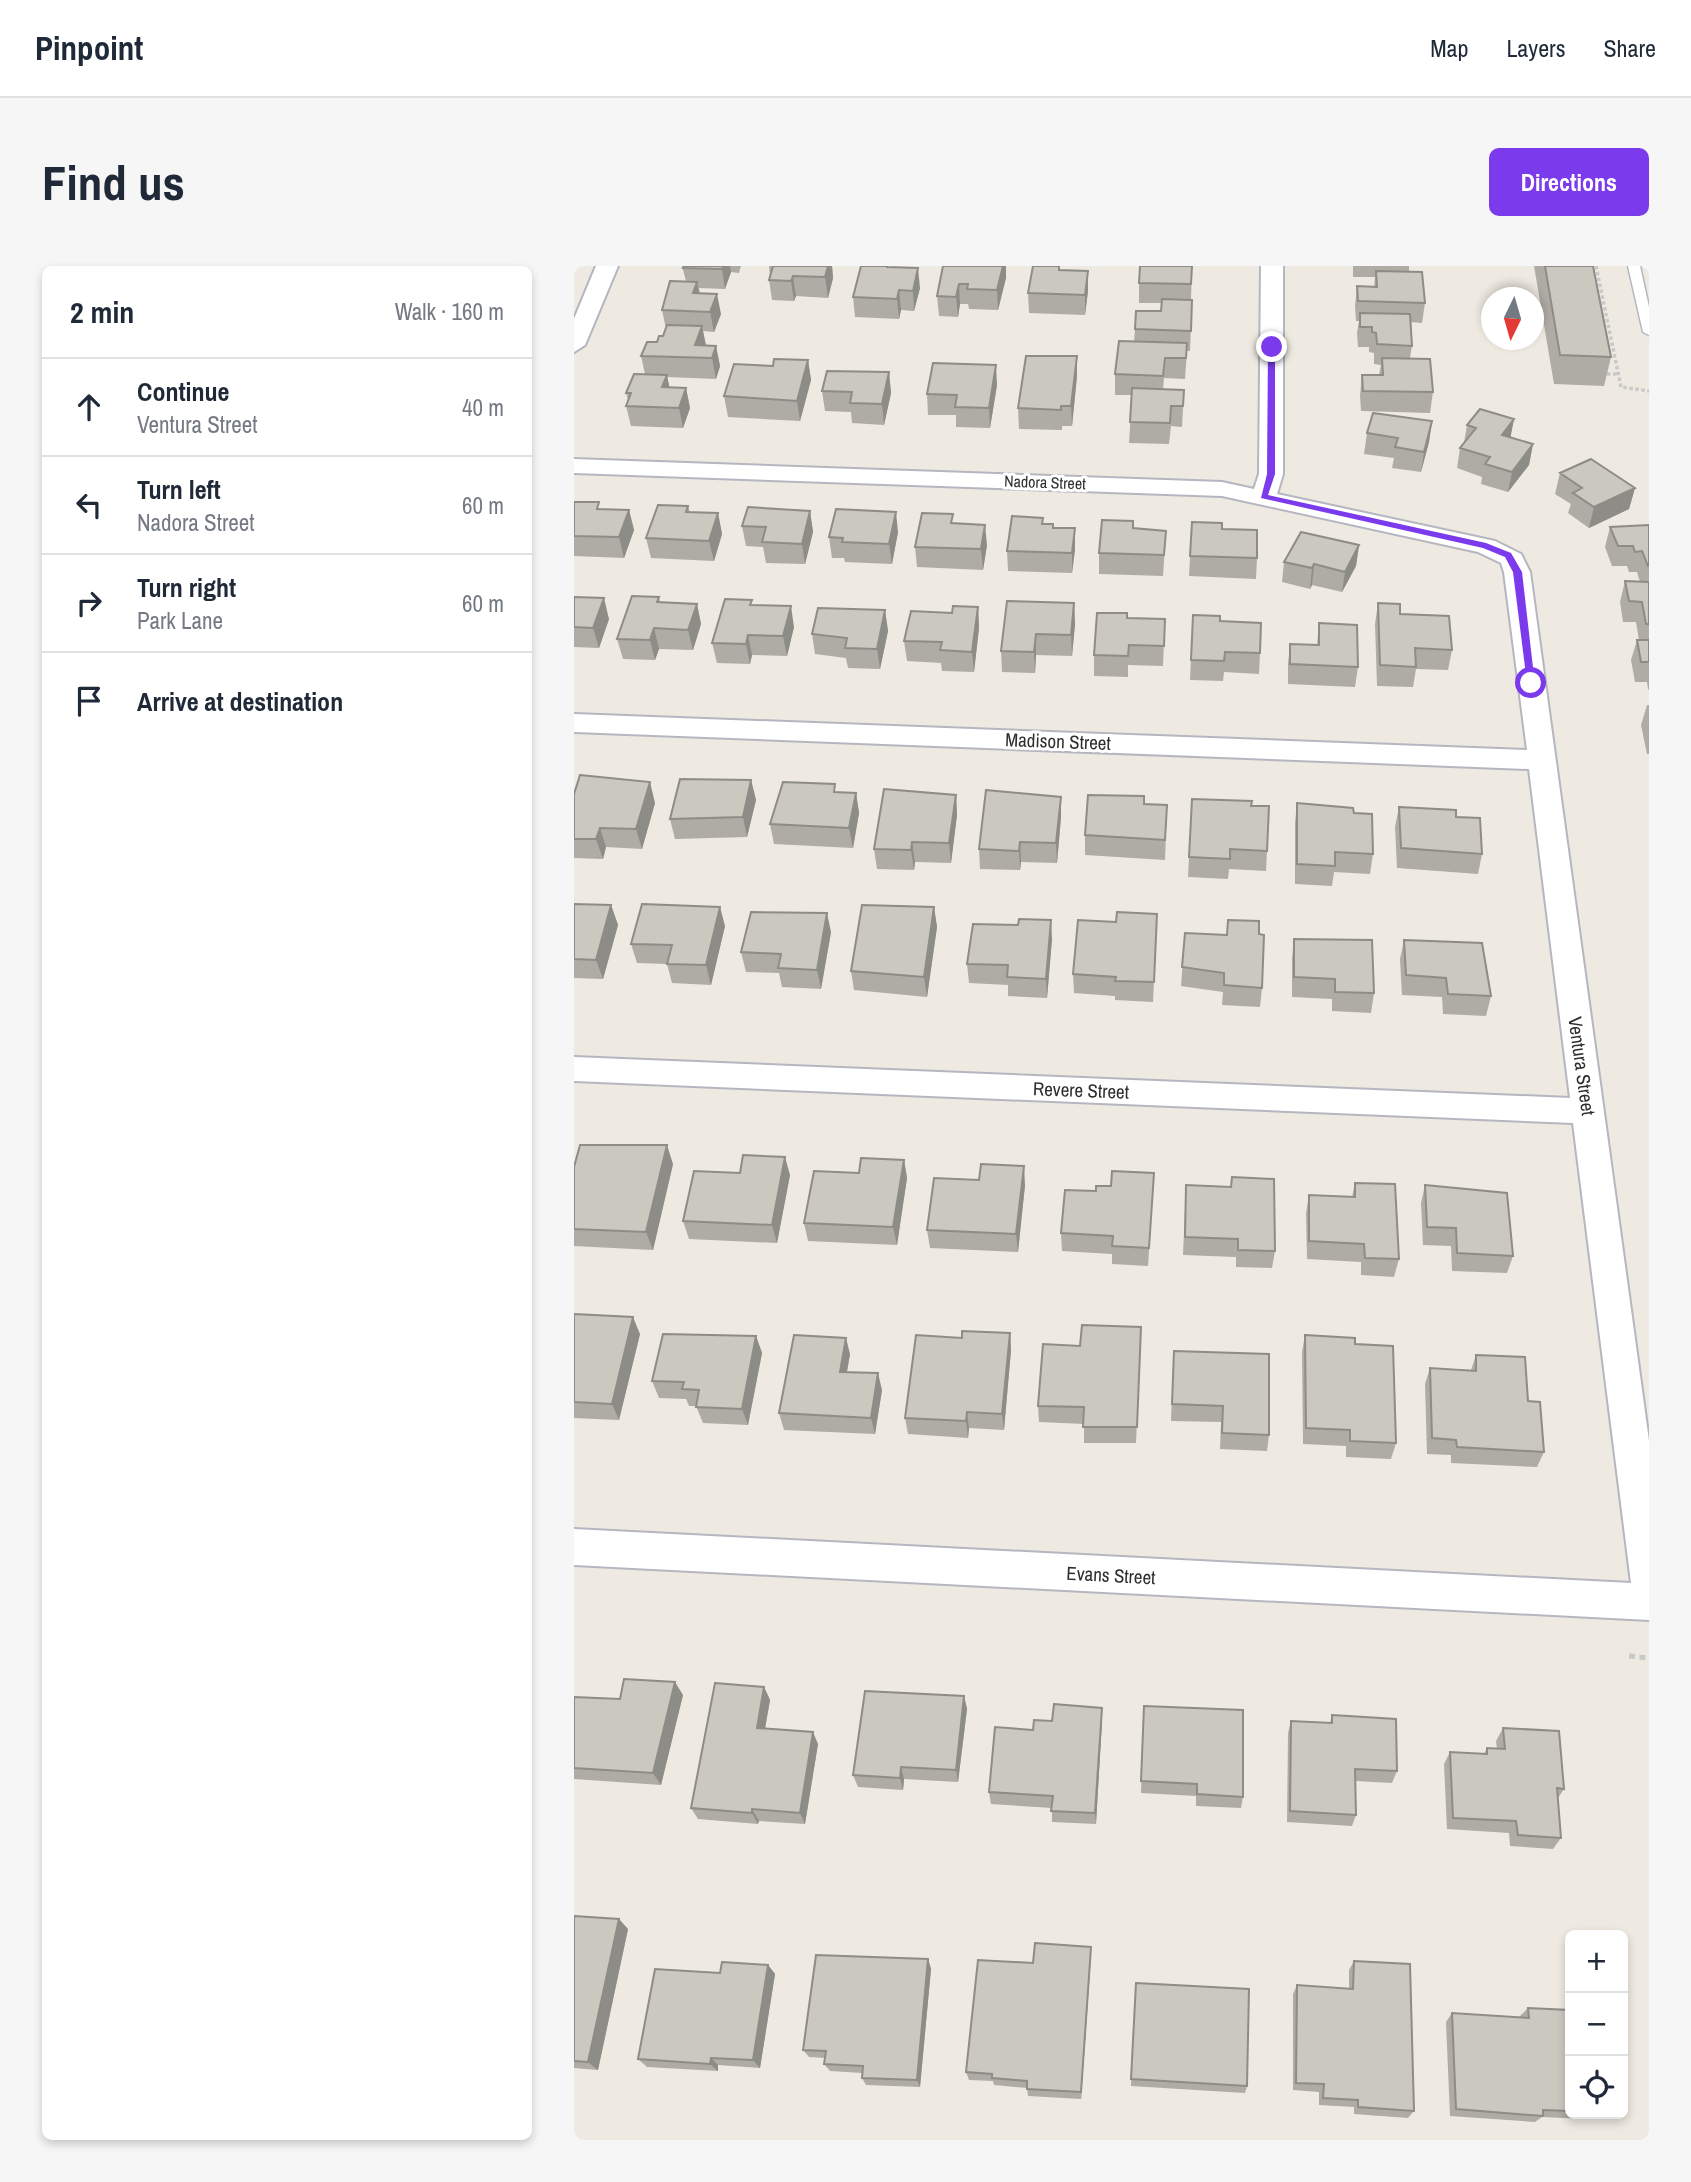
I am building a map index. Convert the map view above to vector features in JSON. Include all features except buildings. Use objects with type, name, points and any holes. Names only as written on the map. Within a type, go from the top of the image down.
[{"type":"street","points":[[574,345],[607,266]]},
{"type":"street","points":[[1264,496],[1271,474],[1272,266]]},
{"type":"street","name":"Nadora Street","points":[[574,466],[1197,487],[1264,496],[1486,546],[1508,555]]},
{"type":"street","name":"Ventura Street","points":[[1508,555],[1517,572],[1649,1580]]},
{"type":"street","name":"Madison Street","points":[[574,723],[1541,760]]},
{"type":"street","name":"Revere Street","points":[[574,1069],[1588,1111]]},
{"type":"street","name":"Evans Street","points":[[574,1547],[1649,1602]]},
{"type":"lane","points":[[1634,266],[1649,332]]},
{"type":"path","points":[[1596,266],[1621,387],[1649,391]]},
{"type":"path","points":[[1589,272],[1597,272]]},
{"type":"path","points":[[1591,282],[1599,282]]},
{"type":"path","points":[[1595,301],[1603,301]]},
{"type":"path","points":[[1597,311],[1605,311]]},
{"type":"path","points":[[1601,331],[1609,332]]},
{"type":"path","points":[[1603,342],[1611,342]]},
{"type":"path","points":[[1607,363],[1616,363]]},
{"type":"path","points":[[1601,374],[1618,374]]},
{"type":"path","points":[[1629,1656],[1649,1658]]},
{"type":"route","points":[[1272,347],[1271,474],[1264,496],[1486,546],[1508,555],[1513,559],[1517,572],[1531,683]]}]
